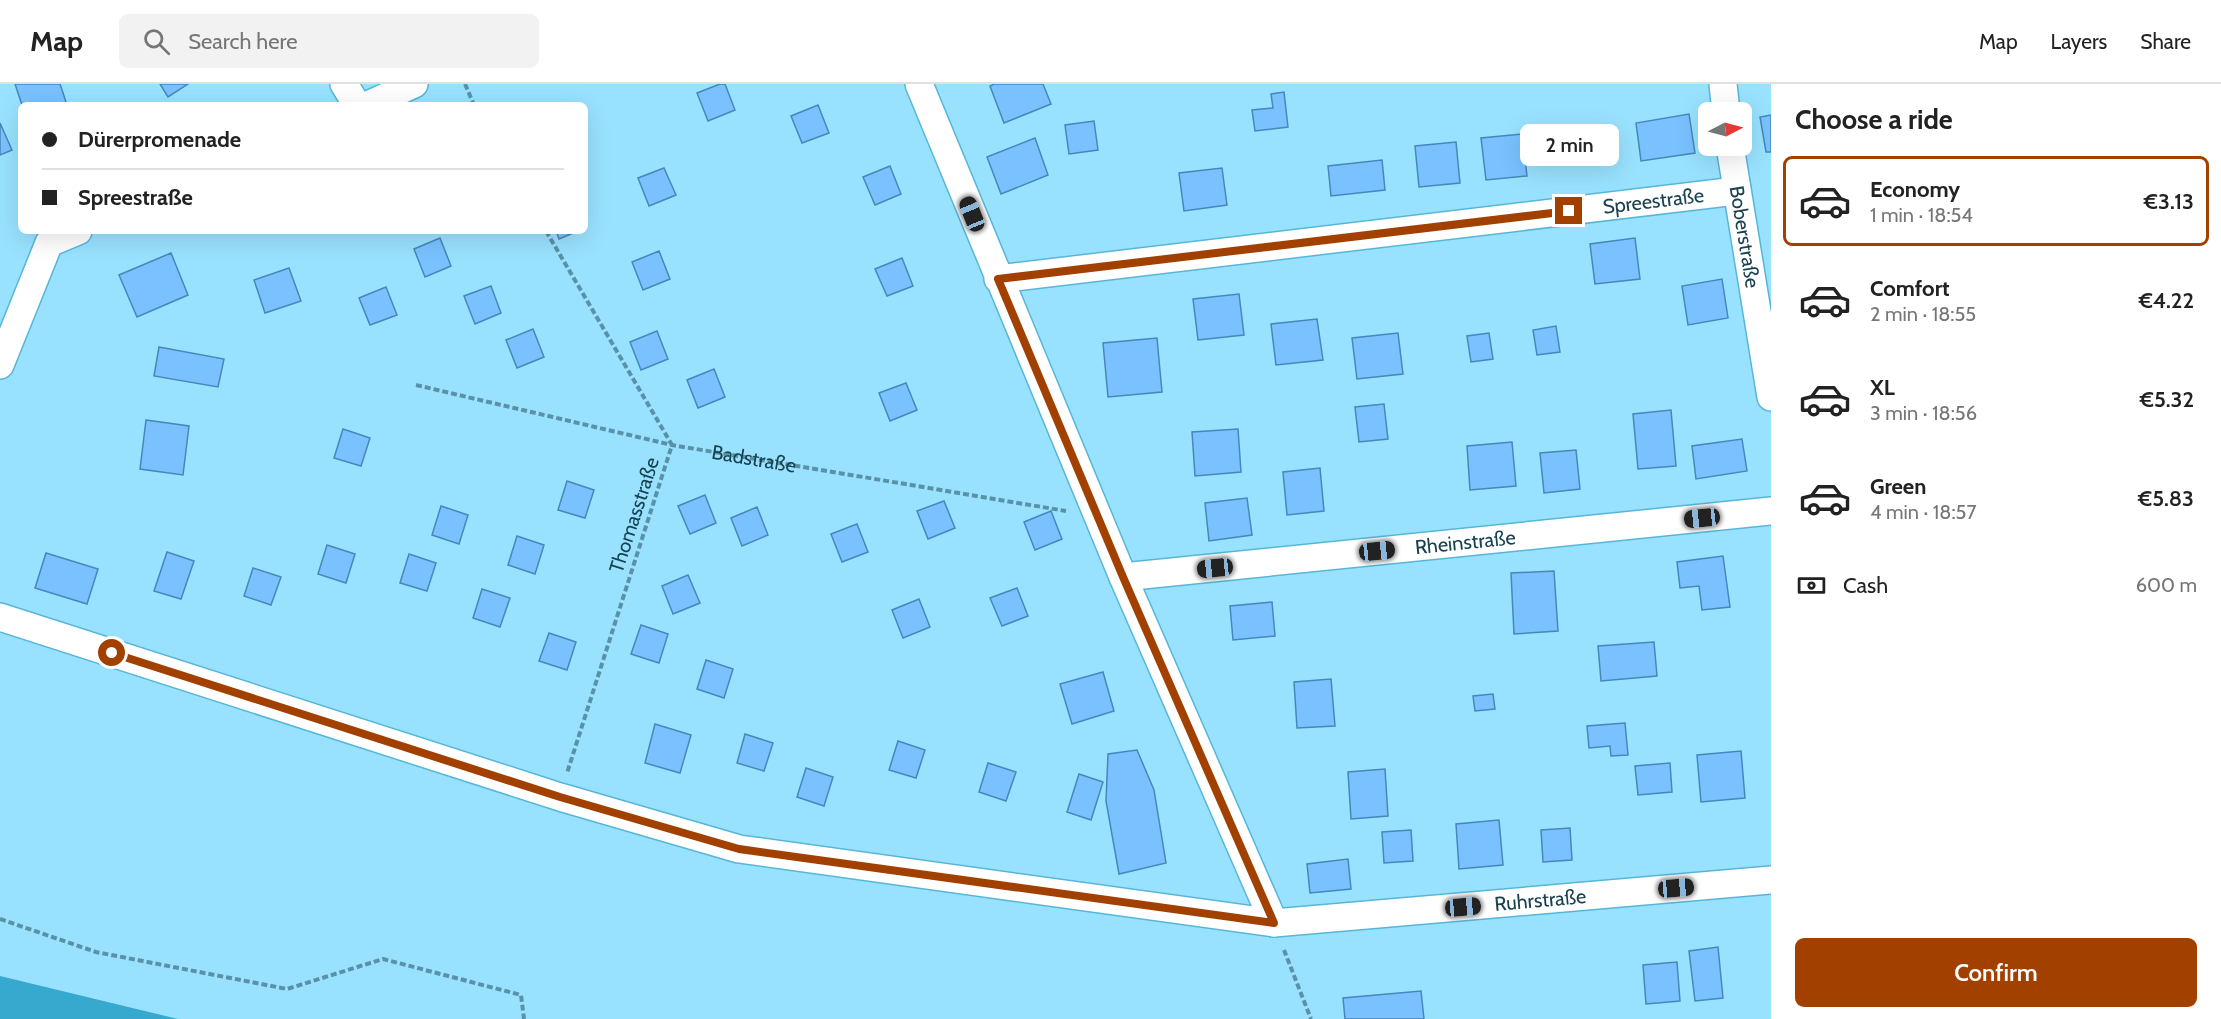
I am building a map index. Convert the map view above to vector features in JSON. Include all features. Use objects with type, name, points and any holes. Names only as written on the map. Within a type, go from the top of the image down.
[{"type":"street","points":[[344,84],[355,102]]},
{"type":"street","points":[[375,102],[414,84]]},
{"type":"street","points":[[919,84],[1096,515],[1274,923]]},
{"type":"street","points":[[1723,84],[1725,102]]},
{"type":"street","name":"Boberstraße","points":[[1731,156],[1771,397]]},
{"type":"street","name":"Spreestraße","points":[[998,279],[1736,191]]},
{"type":"street","points":[[0,365],[49,243],[71,234]]},
{"type":"street","name":"Rheinstraße","points":[[1123,577],[1771,511]]},
{"type":"street","name":"Ruhrstraße","points":[[0,617],[560,797],[739,849],[1274,923],[1771,880]]},
{"type":"path","points":[[465,84],[473,102]]},
{"type":"path","name":"Thomasstraße","points":[[548,234],[672,445],[560,797]]},
{"type":"path","name":"Badstraße","points":[[416,384],[672,445],[1000,501],[1096,515]]},
{"type":"path","points":[[0,919],[96,952],[287,988],[383,959],[521,995],[524,1019]]},
{"type":"path","points":[[1274,923],[1311,1019]]},
{"type":"water","points":[[0,976],[178,1019],[0,1019]]},
{"type":"building","points":[[15,84],[60,84],[66,102],[21,102]]},
{"type":"building","points":[[160,84],[188,84],[168,97]]},
{"type":"building","points":[[725,84],[735,110],[708,121],[697,93]]},
{"type":"building","points":[[994,84],[1043,84],[1051,104],[1004,123],[990,86]]},
{"type":"building","points":[[1284,92],[1288,127],[1255,131],[1252,110],[1273,108],[1271,94]]},
{"type":"building","points":[[818,105],[829,133],[802,143],[791,116]]},
{"type":"building","points":[[1689,114],[1695,153],[1641,161],[1636,123]]},
{"type":"building","points":[[1771,115],[1771,152],[1766,152],[1760,117]]},
{"type":"building","points":[[1094,121],[1098,150],[1069,154],[1065,125]]},
{"type":"building","points":[[0,123],[12,150],[0,155]]},
{"type":"building","points":[[1522,134],[1527,176],[1486,180],[1481,138]]},
{"type":"building","points":[[1035,138],[1048,175],[1001,194],[987,157]]},
{"type":"building","points":[[1456,142],[1460,183],[1419,187],[1415,146]]},
{"type":"building","points":[[1382,160],[1385,190],[1331,196],[1328,166]]},
{"type":"building","points":[[890,166],[901,194],[875,205],[863,177]]},
{"type":"building","points":[[664,168],[676,195],[649,206],[638,178]]},
{"type":"building","points":[[1222,168],[1227,205],[1184,211],[1179,173]]},
{"type":"building","points":[[557,234],[571,234],[559,239]]},
{"type":"building","points":[[440,238],[451,266],[425,277],[414,249]]},
{"type":"building","points":[[1635,238],[1640,279],[1595,284],[1590,244]]},
{"type":"building","points":[[659,251],[670,279],[643,290],[632,262]]},
{"type":"building","points":[[171,253],[188,295],[137,317],[119,275]]},
{"type":"building","points":[[902,258],[913,286],[887,296],[875,269]]},
{"type":"building","points":[[289,268],[301,301],[265,313],[254,280]]},
{"type":"building","points":[[1722,279],[1728,318],[1688,325],[1682,286]]},
{"type":"building","points":[[491,286],[501,313],[475,324],[464,296]]},
{"type":"building","points":[[386,287],[397,315],[370,325],[359,298]]},
{"type":"building","points":[[1239,294],[1244,335],[1198,340],[1193,299]]},
{"type":"building","points":[[1317,319],[1323,360],[1276,365],[1271,324]]},
{"type":"building","points":[[1556,326],[1560,352],[1537,355],[1533,330]]},
{"type":"building","points":[[533,329],[544,357],[517,368],[506,340]]},
{"type":"building","points":[[657,331],[668,359],[641,370],[630,342]]},
{"type":"building","points":[[1398,333],[1403,374],[1357,379],[1352,338]]},
{"type":"building","points":[[1489,333],[1493,359],[1471,362],[1467,336]]},
{"type":"building","points":[[1157,338],[1162,392],[1108,397],[1103,343]]},
{"type":"building","points":[[159,347],[224,359],[218,387],[154,376]]},
{"type":"building","points":[[714,369],[725,397],[698,408],[687,380]]},
{"type":"building","points":[[906,383],[917,410],[890,421],[879,393]]},
{"type":"building","points":[[1384,404],[1388,439],[1359,442],[1355,407]]},
{"type":"building","points":[[1671,410],[1676,466],[1638,469],[1633,414]]},
{"type":"building","points":[[146,420],[189,426],[183,475],[140,469]]},
{"type":"building","points":[[343,429],[370,438],[361,466],[334,458]]},
{"type":"building","points":[[1238,429],[1241,472],[1195,476],[1192,432]]},
{"type":"building","points":[[1742,439],[1747,471],[1696,479],[1692,446]]},
{"type":"building","points":[[1512,442],[1516,486],[1470,490],[1467,446]]},
{"type":"building","points":[[1576,450],[1580,489],[1544,493],[1540,453]]},
{"type":"building","points":[[1320,468],[1324,511],[1287,515],[1283,472]]},
{"type":"building","points":[[567,481],[594,490],[585,518],[558,510]]},
{"type":"building","points":[[705,495],[716,523],[690,534],[678,506]]},
{"type":"building","points":[[1247,498],[1252,535],[1209,541],[1205,503]]},
{"type":"building","points":[[944,501],[955,528],[928,539],[917,511]]},
{"type":"building","points":[[441,506],[468,515],[459,544],[432,535]]},
{"type":"building","points":[[757,507],[768,535],[742,546],[731,518]]},
{"type":"building","points":[[1051,511],[1062,539],[1035,550],[1024,522]]},
{"type":"building","points":[[857,524],[868,552],[842,562],[831,534]]},
{"type":"building","points":[[517,536],[544,545],[535,574],[508,565]]},
{"type":"building","points":[[327,545],[355,554],[346,583],[318,574]]},
{"type":"building","points":[[167,552],[194,561],[181,599],[154,591]]},
{"type":"building","points":[[46,553],[98,569],[87,604],[35,588]]},
{"type":"building","points":[[409,554],[436,563],[427,591],[400,583]]},
{"type":"building","points":[[1723,556],[1730,607],[1702,610],[1699,586],[1680,588],[1677,562]]},
{"type":"building","points":[[253,568],[281,577],[271,605],[244,596]]},
{"type":"building","points":[[1554,571],[1558,631],[1514,634],[1511,573]]},
{"type":"building","points":[[688,575],[700,603],[673,614],[662,586]]},
{"type":"building","points":[[1017,588],[1028,616],[1002,626],[990,598]]},
{"type":"building","points":[[482,589],[510,598],[500,627],[473,618]]},
{"type":"building","points":[[919,599],[930,627],[903,638],[892,610]]},
{"type":"building","points":[[1272,602],[1275,636],[1233,640],[1230,606]]},
{"type":"building","points":[[641,625],[668,634],[659,663],[631,654]]},
{"type":"building","points":[[549,633],[576,642],[567,670],[539,661]]},
{"type":"building","points":[[1654,642],[1657,676],[1601,681],[1598,646]]},
{"type":"building","points":[[706,660],[733,669],[724,698],[697,689]]},
{"type":"building","points":[[1103,672],[1114,711],[1072,724],[1060,684]]},
{"type":"building","points":[[1331,679],[1335,726],[1297,728],[1294,682]]},
{"type":"building","points":[[1493,694],[1495,709],[1475,711],[1473,696]]},
{"type":"building","points":[[1625,723],[1628,755],[1611,756],[1610,746],[1589,748],[1587,726]]},
{"type":"building","points":[[655,724],[691,735],[680,773],[645,763]]},
{"type":"building","points":[[745,734],[773,743],[764,771],[737,763]]},
{"type":"building","points":[[898,741],[925,750],[916,778],[889,770]]},
{"type":"building","points":[[1137,750],[1154,790],[1166,863],[1119,874],[1106,801],[1108,754]]},
{"type":"building","points":[[1741,751],[1745,798],[1701,802],[1697,755]]},
{"type":"building","points":[[988,763],[1016,772],[1006,801],[979,792]]},
{"type":"building","points":[[1670,763],[1672,792],[1638,795],[1635,766]]},
{"type":"building","points":[[806,768],[833,777],[824,806],[797,797]]},
{"type":"building","points":[[1385,769],[1388,816],[1351,819],[1348,772]]},
{"type":"building","points":[[1079,774],[1103,782],[1091,820],[1067,812]]},
{"type":"building","points":[[1499,820],[1503,865],[1459,869],[1456,824]]},
{"type":"building","points":[[1570,828],[1572,860],[1543,862],[1541,830]]},
{"type":"building","points":[[1411,830],[1413,861],[1384,863],[1382,832]]},
{"type":"building","points":[[1348,859],[1351,889],[1310,893],[1307,864]]},
{"type":"building","points":[[1718,947],[1723,998],[1695,1001],[1689,951]]},
{"type":"building","points":[[1677,962],[1680,1001],[1646,1004],[1643,965]]},
{"type":"building","points":[[1421,991],[1424,1019],[1345,1019],[1343,998]]},
{"type":"route","points":[[112,653],[560,797],[739,849],[1274,923],[1123,577],[998,279],[1569,211]]}]
